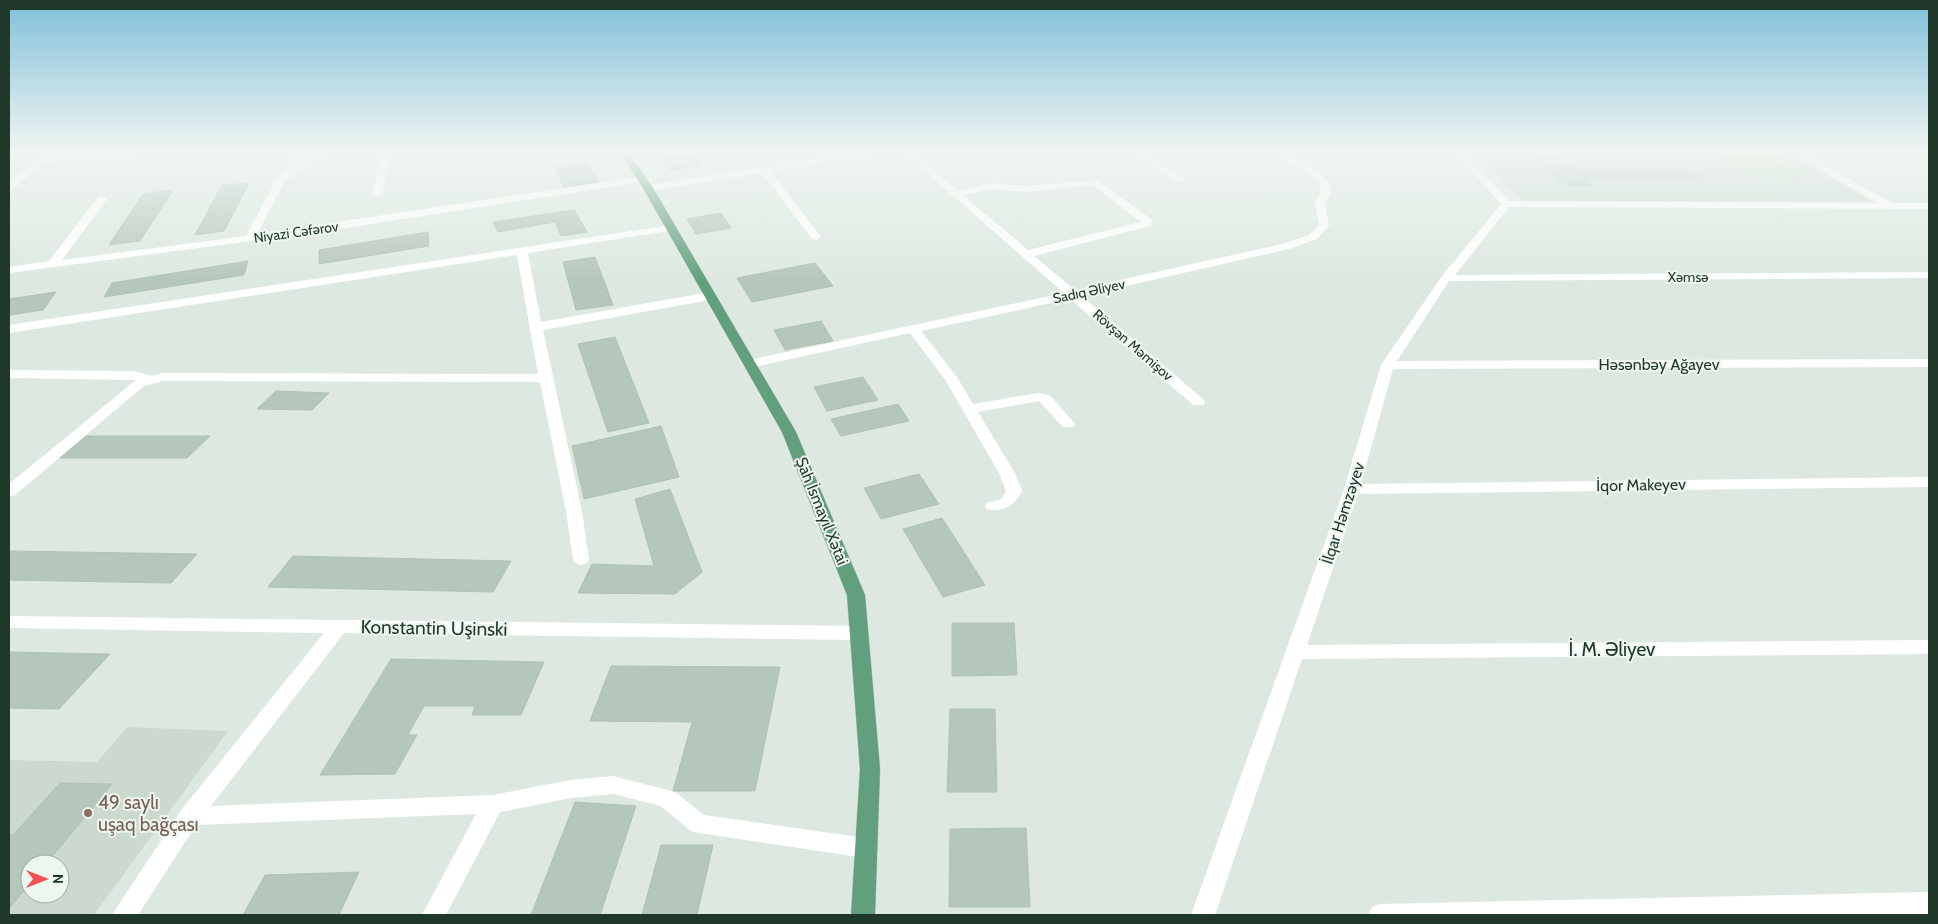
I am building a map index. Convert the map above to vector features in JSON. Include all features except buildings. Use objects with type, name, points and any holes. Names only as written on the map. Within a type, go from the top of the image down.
[{"type":"main road","name":"Şah İsmayıl Xətai","points":[[652,195],[793,441],[856,595],[870,768],[863,915]]},
{"type":"street","points":[[250,238],[273,195]]},
{"type":"street","name":"Niyazi Cəfərov","points":[[9,270],[250,238],[535,195]]},
{"type":"street","points":[[784,195],[816,237]]},
{"type":"street","name":"Rövşən Məmişov","points":[[958,195],[1198,402]]},
{"type":"street","points":[[1027,254],[1146,224],[1147,221],[1112,195]]},
{"type":"street","name":"Sadıq Əliyev","points":[[748,364],[1285,247],[1313,237],[1324,226],[1320,203],[1325,195]]},
{"type":"street","points":[[1498,195],[1506,204],[1929,206]]},
{"type":"street","points":[[1871,195],[1890,206]]},
{"type":"street","points":[[52,264],[102,199]]},
{"type":"street","name":"İlqar Həmzəyev","points":[[1203,915],[1352,489],[1388,365],[1446,278],[1506,204]]},
{"type":"street","points":[[9,329],[671,228]]},
{"type":"street","points":[[522,251],[574,511],[581,559]]},
{"type":"street","name":"Xəmsə","points":[[1446,278],[1929,275]]},
{"type":"street","points":[[536,327],[710,296]]},
{"type":"street","points":[[913,328],[952,380],[1008,475],[1014,491],[1011,499],[1005,504],[993,506]]},
{"type":"street","name":"Həsənbəy Ağayev","points":[[1388,365],[1929,363]]},
{"type":"street","points":[[9,374],[133,375],[148,379]]},
{"type":"street","points":[[9,492],[139,383],[148,379],[162,377],[546,378]]},
{"type":"street","points":[[970,409],[1040,398],[1046,399],[1068,424]]},
{"type":"street","name":"İqor Makeyev","points":[[1352,489],[1929,482]]},
{"type":"street","name":"Konstantin Uşinski","points":[[9,622],[859,633]]},
{"type":"street","points":[[125,915],[190,816],[339,626]]},
{"type":"street","name":"İ. M. Əliyev","points":[[1295,652],[1929,647]]},
{"type":"street","points":[[190,816],[492,804],[570,789],[613,785],[668,798],[699,824],[866,848]]},
{"type":"street","points":[[434,915],[492,804]]},
{"type":"street","points":[[1380,915],[1929,903]]},
{"type":"shaded area","points":[[1517,195],[1861,195],[1871,201],[1523,201]]},
{"type":"shaded area","name":"49 saylı uşaq bağçası","points":[[127,727],[228,731],[94,915],[9,915],[9,760],[97,762]]},
{"type":"place","name":"49 saylı uşaq bağçası","points":[[88,813]]}]
